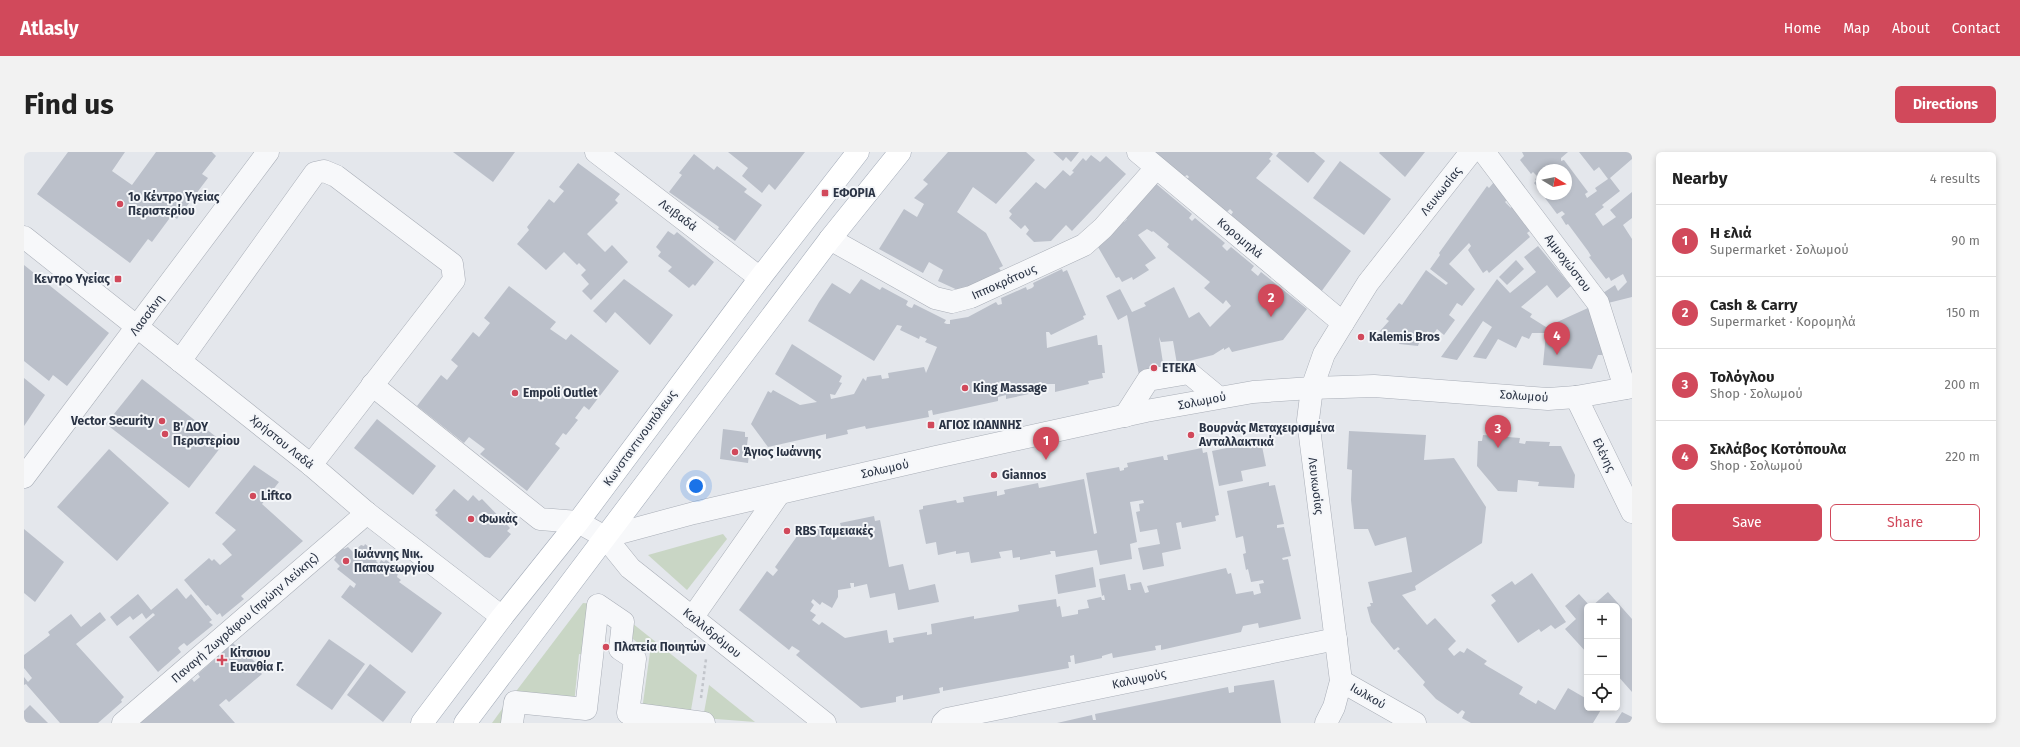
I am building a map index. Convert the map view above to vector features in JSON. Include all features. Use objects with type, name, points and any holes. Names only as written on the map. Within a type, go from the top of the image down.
[{"type":"main road","points":[[465,723],[830,239],[900,152]]},
{"type":"main road","name":"Κωνσταντινουπόλεως","points":[[422,723],[502,617],[578,522],[855,153]]},
{"type":"street","name":"Λασσάνη","points":[[24,477],[268,152]]},
{"type":"street","name":"Λειβαδά","points":[[596,152],[760,278]]},
{"type":"street","name":"Κορομηλά","points":[[1138,152],[1342,323]]},
{"type":"street","name":"Λευκωσίας","points":[[1326,723],[1334,707],[1341,681],[1308,420],[1312,388],[1324,354],[1368,283],[1471,152]]},
{"type":"street","name":"Αμμοχώστου","points":[[1484,152],[1598,303],[1628,388]]},
{"type":"street","name":"Ιπποκράτους","points":[[830,239],[936,298],[952,302],[971,297],[1084,245],[1103,228],[1156,168]]},
{"type":"street","points":[[180,361],[315,173],[324,171],[336,176],[452,264],[454,270],[454,280],[311,465]]},
{"type":"street","name":"Χρήστου Λαδά","points":[[24,237],[311,465],[367,513],[502,617]]},
{"type":"street","points":[[1125,416],[1148,380],[1189,373],[1218,397]]},
{"type":"street","points":[[372,385],[540,519],[578,522],[605,537]]},
{"type":"street","name":"Σολωμού","points":[[605,537],[694,513],[936,457],[1218,397],[1253,392],[1374,386],[1548,399],[1576,397],[1628,388]]},
{"type":"street","name":"Ελένης","points":[[1576,397],[1632,512]]},
{"type":"street","points":[[692,618],[779,494]]},
{"type":"street","name":"Παναγή Ζωγράφου (πρώην Λεύκης)","points":[[122,723],[367,513]]},
{"type":"street","name":"Καλλιδρόμου","points":[[605,537],[630,568],[825,723]]},
{"type":"street","points":[[512,723],[515,702],[586,709],[598,605],[623,622],[620,650],[635,659],[628,713],[701,722]]},
{"type":"street","name":"Καλυψούς","points":[[943,723],[946,719],[1336,638]]},
{"type":"street","name":"Ιωλκού","points":[[1341,681],[1415,723]]},
{"type":"path","points":[[701,722],[710,632]]},
{"type":"green space","points":[[723,534],[727,539],[687,590],[648,555]]},
{"type":"green space","points":[[583,603],[595,604],[590,656],[579,654],[574,704],[511,698]]},
{"type":"green space","points":[[627,619],[697,675],[690,716],[642,710],[650,652],[625,633]]},
{"type":"green space","points":[[709,685],[755,722],[703,718]]},
{"type":"green space","points":[[505,705],[510,723],[492,723]]},
{"type":"building","name":"1ο Κέντρο Υγείας Περιστερίου","points":[[68,152],[125,152],[112,171],[132,185],[156,152],[212,152],[216,156],[202,174],[208,178],[177,219],[172,215],[152,242],[148,239],[130,263],[37,194]]},
{"type":"building","points":[[453,152],[515,152],[493,182]]},
{"type":"building","points":[[728,152],[805,152],[775,190],[769,184],[762,193],[742,176],[748,168]]},
{"type":"building","points":[[948,152],[1026,152],[1035,160],[996,204],[973,187],[957,212],[986,233],[1003,266],[999,268],[1001,271],[962,292],[938,281],[943,270],[929,262],[923,273],[879,249],[904,209],[917,217],[924,204],[914,198],[928,184],[923,180]]},
{"type":"building","points":[[1053,152],[1079,152],[1071,162],[1066,157],[1063,161]]},
{"type":"building","points":[[1154,152],[1270,152],[1273,154],[1269,159],[1271,161],[1256,178],[1351,251],[1321,292],[1231,215],[1233,212],[1230,209],[1226,213],[1187,179],[1189,177],[1187,175],[1184,177]]},
{"type":"building","points":[[1279,152],[1314,152],[1325,161],[1308,183],[1276,156]]},
{"type":"building","points":[[1425,152],[1405,177],[1379,153]]},
{"type":"building","points":[[1522,152],[1568,152],[1561,158],[1561,161],[1564,160],[1567,164],[1536,164],[1536,175],[1533,172],[1531,174],[1520,160],[1524,156]]},
{"type":"building","points":[[1579,152],[1632,152],[1632,159],[1610,178],[1620,191],[1602,205],[1604,207],[1595,214],[1603,226],[1616,217],[1610,210],[1632,192],[1632,218],[1623,225],[1632,239],[1632,297],[1608,303],[1603,293],[1615,285],[1618,291],[1627,282],[1623,274],[1611,281],[1609,277],[1606,279],[1589,257],[1591,256],[1588,251],[1568,224],[1566,225],[1561,217],[1565,214],[1562,211],[1557,214],[1546,200],[1572,200],[1572,171],[1588,192],[1585,194],[1587,198],[1597,191],[1595,188],[1608,179],[1599,167],[1594,171]]},
{"type":"building","points":[[694,154],[714,170],[717,166],[747,189],[744,192],[762,205],[735,241],[718,229],[719,227],[669,192],[682,175],[679,173]]},
{"type":"building","points":[[1091,155],[1100,162],[1106,156],[1126,174],[1072,231],[1066,225],[1051,241],[1034,242],[1026,234],[1029,230],[1025,225],[1021,229],[1009,218],[1012,214],[1009,211],[1036,182],[1045,189],[1063,170],[1070,176],[1074,172],[1072,171],[1083,158],[1086,161]]},
{"type":"building","points":[[1340,161],[1391,199],[1364,235],[1313,198]]},
{"type":"building","points":[[578,163],[620,194],[615,200],[618,203],[587,234],[605,252],[612,245],[628,262],[591,300],[582,291],[589,284],[581,275],[586,270],[579,263],[577,265],[564,252],[546,270],[517,244],[529,230],[527,227],[549,199],[554,203],[564,191],[559,187]]},
{"type":"building","points":[[1154,182],[1192,214],[1189,218],[1192,221],[1195,218],[1225,243],[1222,246],[1227,251],[1231,247],[1254,266],[1251,270],[1258,276],[1261,272],[1307,309],[1283,340],[1232,352],[1229,347],[1224,350],[1224,348],[1213,355],[1177,364],[1173,341],[1161,342],[1159,337],[1165,376],[1140,380],[1127,315],[1118,320],[1106,296],[1120,289],[1132,312],[1146,306],[1144,303],[1174,287],[1189,318],[1199,312],[1210,327],[1231,306],[1226,300],[1223,304],[1204,288],[1210,282],[1167,247],[1169,244],[1153,231],[1152,232],[1147,229],[1138,235],[1156,258],[1145,265],[1149,270],[1133,280],[1132,277],[1122,282],[1119,277],[1116,278],[1098,247],[1122,221],[1124,222],[1127,219],[1124,216]]},
{"type":"building","points":[[1494,182],[1508,199],[1505,202],[1511,208],[1513,205],[1531,230],[1527,233],[1530,237],[1489,273],[1487,270],[1483,273],[1468,250],[1471,246],[1469,243],[1449,264],[1475,289],[1462,306],[1457,303],[1449,315],[1455,320],[1444,335],[1437,329],[1428,342],[1420,340],[1418,346],[1399,344],[1400,340],[1387,341],[1380,331],[1389,321],[1386,319],[1399,303],[1402,305],[1426,270],[1446,285],[1448,283],[1430,269],[1440,255],[1439,253],[1487,186],[1489,188]]},
{"type":"building","points":[[668,231],[674,235],[677,232],[714,262],[695,286],[693,284],[689,288],[668,271],[672,267],[658,256],[661,252],[656,247]]},
{"type":"building","points":[[1538,246],[1571,286],[1557,298],[1547,285],[1521,307],[1532,314],[1530,317],[1546,327],[1588,308],[1595,327],[1607,344],[1602,355],[1598,355],[1592,369],[1543,365],[1546,333],[1532,333],[1529,339],[1522,336],[1516,348],[1498,339],[1486,359],[1473,357],[1492,327],[1483,321],[1457,360],[1441,357],[1497,279],[1510,293],[1536,272],[1524,257]]},
{"type":"building","points":[[1516,260],[1524,269],[1507,285],[1499,277]]},
{"type":"building","points":[[24,265],[109,333],[67,386],[53,375],[49,381],[24,361]]},
{"type":"building","points":[[1062,269],[1063,272],[1067,270],[1086,315],[1083,316],[1084,319],[1051,335],[1049,332],[1046,332],[1047,348],[1097,335],[1098,345],[1102,345],[1105,373],[1102,373],[1103,378],[1088,381],[1089,384],[1055,392],[1055,384],[1047,384],[1048,390],[1006,399],[1006,395],[998,397],[998,401],[933,415],[932,410],[928,411],[929,417],[866,429],[865,426],[847,430],[848,434],[826,439],[826,434],[768,447],[751,424],[768,391],[771,393],[773,390],[800,405],[817,402],[775,374],[792,344],[842,376],[839,382],[842,383],[835,395],[830,394],[831,399],[854,394],[863,378],[866,381],[867,377],[881,375],[882,379],[889,378],[888,373],[924,367],[926,373],[937,347],[925,342],[927,339],[920,336],[919,339],[900,330],[902,326],[897,325],[874,361],[808,321],[832,283],[850,294],[861,279],[880,290],[882,287],[908,301],[906,305],[909,307],[912,308],[914,304],[946,320],[944,323],[950,324],[950,320],[968,317],[996,302],[998,305],[1002,304],[1001,298],[1026,287],[1027,290],[1032,288],[1034,286],[1033,283]]},
{"type":"building","points":[[624,279],[673,315],[650,345],[615,312],[606,323],[593,311]]},
{"type":"building","name":"Empoli Outlet","points":[[509,286],[556,322],[550,329],[566,340],[571,334],[619,371],[589,410],[584,406],[575,418],[578,420],[566,435],[563,433],[555,444],[560,448],[527,491],[480,454],[485,449],[469,437],[464,443],[417,406],[441,375],[447,380],[458,366],[451,360],[473,332],[479,337],[490,323],[484,318]]},
{"type":"building","points":[[24,378],[45,395],[24,426]]},
{"type":"building","name":"Β' ΔΟΥ Περιστερίου","points":[[142,379],[224,443],[189,488],[106,424]]},
{"type":"building","points":[[377,419],[436,466],[413,495],[354,448]]},
{"type":"building","name":"Άγιος Ιωάννης","points":[[723,429],[745,432],[745,437],[748,437],[747,445],[750,446],[748,463],[720,459]]},
{"type":"building","points":[[1349,431],[1426,435],[1424,460],[1454,458],[1486,507],[1482,543],[1415,586],[1416,590],[1402,595],[1427,625],[1435,618],[1456,641],[1448,649],[1454,656],[1460,651],[1464,653],[1467,648],[1487,661],[1484,664],[1523,687],[1519,694],[1536,704],[1538,700],[1555,710],[1568,688],[1584,697],[1584,711],[1600,711],[1593,723],[1471,723],[1462,718],[1465,712],[1462,710],[1458,714],[1436,699],[1423,685],[1425,682],[1397,651],[1400,649],[1398,647],[1394,650],[1371,622],[1367,607],[1371,606],[1370,603],[1373,603],[1368,582],[1412,572],[1406,537],[1375,546],[1368,529],[1354,529],[1351,500],[1352,470],[1347,469]]},
{"type":"building","points":[[1483,435],[1520,438],[1519,443],[1525,444],[1526,441],[1550,442],[1549,446],[1561,446],[1575,475],[1574,488],[1538,486],[1539,482],[1518,480],[1517,492],[1498,491],[1477,466],[1478,441],[1482,441]]},
{"type":"building","points":[[1261,441],[1266,466],[1241,471],[1243,481],[1219,486],[1212,451]]},
{"type":"building","points":[[1202,448],[1203,453],[1207,452],[1219,515],[1215,516],[1216,521],[1182,528],[1181,522],[1176,523],[1181,549],[1162,553],[1164,566],[1143,570],[1138,548],[1160,544],[1157,529],[1140,532],[1136,512],[1140,511],[1139,504],[1144,503],[1143,500],[1130,502],[1137,542],[1130,544],[1132,559],[1100,565],[1097,550],[1056,557],[1055,551],[1050,551],[1051,554],[1020,560],[1020,557],[1013,558],[1012,550],[999,552],[1001,558],[971,563],[969,552],[956,554],[956,551],[938,555],[936,542],[926,544],[919,510],[923,509],[923,506],[956,500],[957,503],[964,502],[963,497],[997,491],[997,496],[1005,494],[1004,490],[1038,483],[1039,488],[1084,479],[1094,534],[1097,533],[1086,473],[1119,467],[1120,471],[1128,467],[1127,463],[1163,456],[1164,460],[1168,460],[1167,455]]},
{"type":"building","points":[[109,449],[169,503],[117,561],[57,507]]},
{"type":"building","points":[[254,465],[279,482],[262,504],[303,541],[241,596],[244,599],[222,617],[220,613],[217,615],[208,605],[206,606],[184,580],[209,558],[212,561],[214,559],[220,565],[232,555],[222,544],[236,530],[215,513]]},
{"type":"building","points":[[1269,482],[1269,486],[1275,485],[1284,524],[1277,525],[1277,528],[1284,527],[1291,556],[1282,558],[1283,560],[1288,559],[1301,619],[1259,628],[1258,623],[1243,626],[1241,632],[1161,650],[1161,645],[1155,646],[1156,650],[1113,658],[1112,653],[1102,656],[1102,658],[1075,664],[1074,655],[1070,656],[1071,662],[1068,662],[1069,668],[943,691],[943,687],[939,688],[940,693],[903,700],[903,695],[896,697],[896,702],[861,708],[796,655],[800,651],[792,646],[789,650],[739,610],[767,571],[773,576],[778,570],[775,567],[800,532],[834,526],[834,531],[842,530],[840,523],[874,516],[875,521],[880,520],[889,567],[903,564],[909,590],[935,584],[939,602],[898,610],[895,593],[870,598],[867,584],[854,587],[854,583],[850,583],[851,588],[838,590],[838,597],[832,608],[822,602],[820,605],[813,599],[811,602],[814,605],[810,611],[816,615],[812,620],[819,625],[822,622],[845,638],[887,630],[889,643],[894,642],[893,638],[927,632],[927,635],[932,634],[931,624],[974,616],[974,619],[1015,612],[1019,611],[1018,605],[1056,599],[1057,607],[1060,606],[1062,617],[1078,614],[1078,610],[1089,608],[1087,600],[1101,597],[1102,600],[1105,600],[1104,595],[1102,596],[1099,579],[1125,574],[1128,590],[1131,590],[1130,584],[1141,582],[1145,593],[1149,592],[1147,586],[1226,568],[1228,574],[1231,573],[1236,594],[1253,591],[1254,595],[1261,593],[1259,584],[1264,583],[1263,580],[1251,582],[1248,569],[1246,570],[1243,554],[1246,553],[1243,536],[1236,538],[1227,491]]},
{"type":"building","points":[[454,489],[468,501],[473,495],[479,501],[482,499],[510,528],[507,531],[511,534],[490,558],[485,557],[435,515],[438,513],[435,510]]},
{"type":"building","points":[[24,529],[64,562],[35,602],[24,593]]},
{"type":"building","points":[[365,544],[378,554],[376,556],[379,557],[376,561],[379,564],[381,560],[384,562],[386,560],[399,569],[397,577],[401,580],[399,582],[442,613],[412,653],[341,597],[350,585],[354,588],[356,584],[337,569],[340,566],[334,560],[336,557],[335,556],[343,548],[348,547],[353,552],[361,545],[364,546]]},
{"type":"building","points":[[1093,567],[1096,587],[1058,594],[1055,575]]},
{"type":"building","points":[[1532,573],[1566,622],[1555,629],[1551,625],[1541,632],[1539,629],[1518,643],[1491,605],[1496,601],[1491,595],[1512,581],[1515,585]]},
{"type":"building","points":[[177,588],[186,599],[191,594],[212,620],[209,622],[213,625],[187,646],[184,643],[180,646],[178,648],[181,652],[158,672],[129,637],[155,615],[153,613],[146,619],[142,613],[133,620],[130,616],[117,626],[110,617],[138,594],[151,610]]},
{"type":"building","points":[[1608,592],[1618,603],[1595,603]]},
{"type":"building","points":[[1579,594],[1587,603],[1584,603],[1584,650],[1565,629],[1576,619],[1565,606]]},
{"type":"building","points":[[1620,606],[1632,619],[1632,692],[1620,678]]},
{"type":"building","points":[[100,612],[106,620],[76,644],[124,697],[121,700],[122,702],[98,723],[60,723],[26,684],[24,685],[24,677],[28,682],[32,678],[24,668],[24,655],[50,635],[48,632],[71,614],[81,627]]},
{"type":"building","points":[[329,639],[365,664],[332,710],[296,685]]},
{"type":"building","points":[[233,643],[236,646],[239,644],[262,670],[260,672],[262,674],[229,702],[226,699],[219,705],[235,723],[140,723],[192,679],[194,682],[200,677],[198,674]]},
{"type":"building","points":[[370,664],[406,692],[383,722],[347,695]]},
{"type":"building","points":[[1274,680],[1281,723],[1057,723],[1092,715],[1093,720],[1096,720],[1095,714],[1228,687],[1229,693],[1234,692],[1234,686]]},
{"type":"building","points":[[30,705],[48,723],[24,723],[24,711]]},
{"type":"building","points":[[1622,712],[1632,717],[1632,723],[1615,723]]},
{"type":"place","name":"ΕΦΟΡΙΑ","points":[[825,193]]},
{"type":"place","name":"1ο Κέντρο Υγείας Περιστερίου","points":[[120,204]]},
{"type":"place","name":"Κεντρο Υγείας","points":[[118,279]]},
{"type":"place","name":"Cash & Carry","points":[[1271,317]]},
{"type":"place","name":"Kalemis Bros","points":[[1361,337]]},
{"type":"place","name":"Σκλάβος Κοτόπουλα","points":[[1557,355]]},
{"type":"place","name":"ΕΤΕΚΑ","points":[[1154,368]]},
{"type":"place","name":"King Massage","points":[[965,388]]},
{"type":"place","name":"Empoli Outlet","points":[[515,393]]},
{"type":"place","name":"Vector Security","points":[[162,421]]},
{"type":"place","name":"ΑΓΙΟΣ ΙΩΑΝΝΗΣ","points":[[931,425]]},
{"type":"place","name":"Β' ΔΟΥ Περιστερίου","points":[[165,434]]},
{"type":"place","name":"Βουρνάς Μεταχειρισμένα Ανταλλακτικά","points":[[1191,435]]},
{"type":"place","name":"Τολόγλου","points":[[1498,448]]},
{"type":"place","name":"Άγιος Ιωάννης","points":[[735,452]]},
{"type":"place","name":"Η ελιά","points":[[1046,460]]},
{"type":"place","name":"Giannos","points":[[994,475]]},
{"type":"place","name":"Liftco","points":[[253,496]]},
{"type":"place","name":"Φωκάς","points":[[471,519]]},
{"type":"place","name":"RBS Ταμειακές","points":[[787,531]]},
{"type":"place","name":"Ιωάννης Νικ. Παπαγεωργίου","points":[[346,561]]},
{"type":"place","name":"Πλατεία Ποιητών","points":[[606,647]]},
{"type":"place","name":"Κίτσιου Ευανθία Γ.","points":[[222,660]]}]
